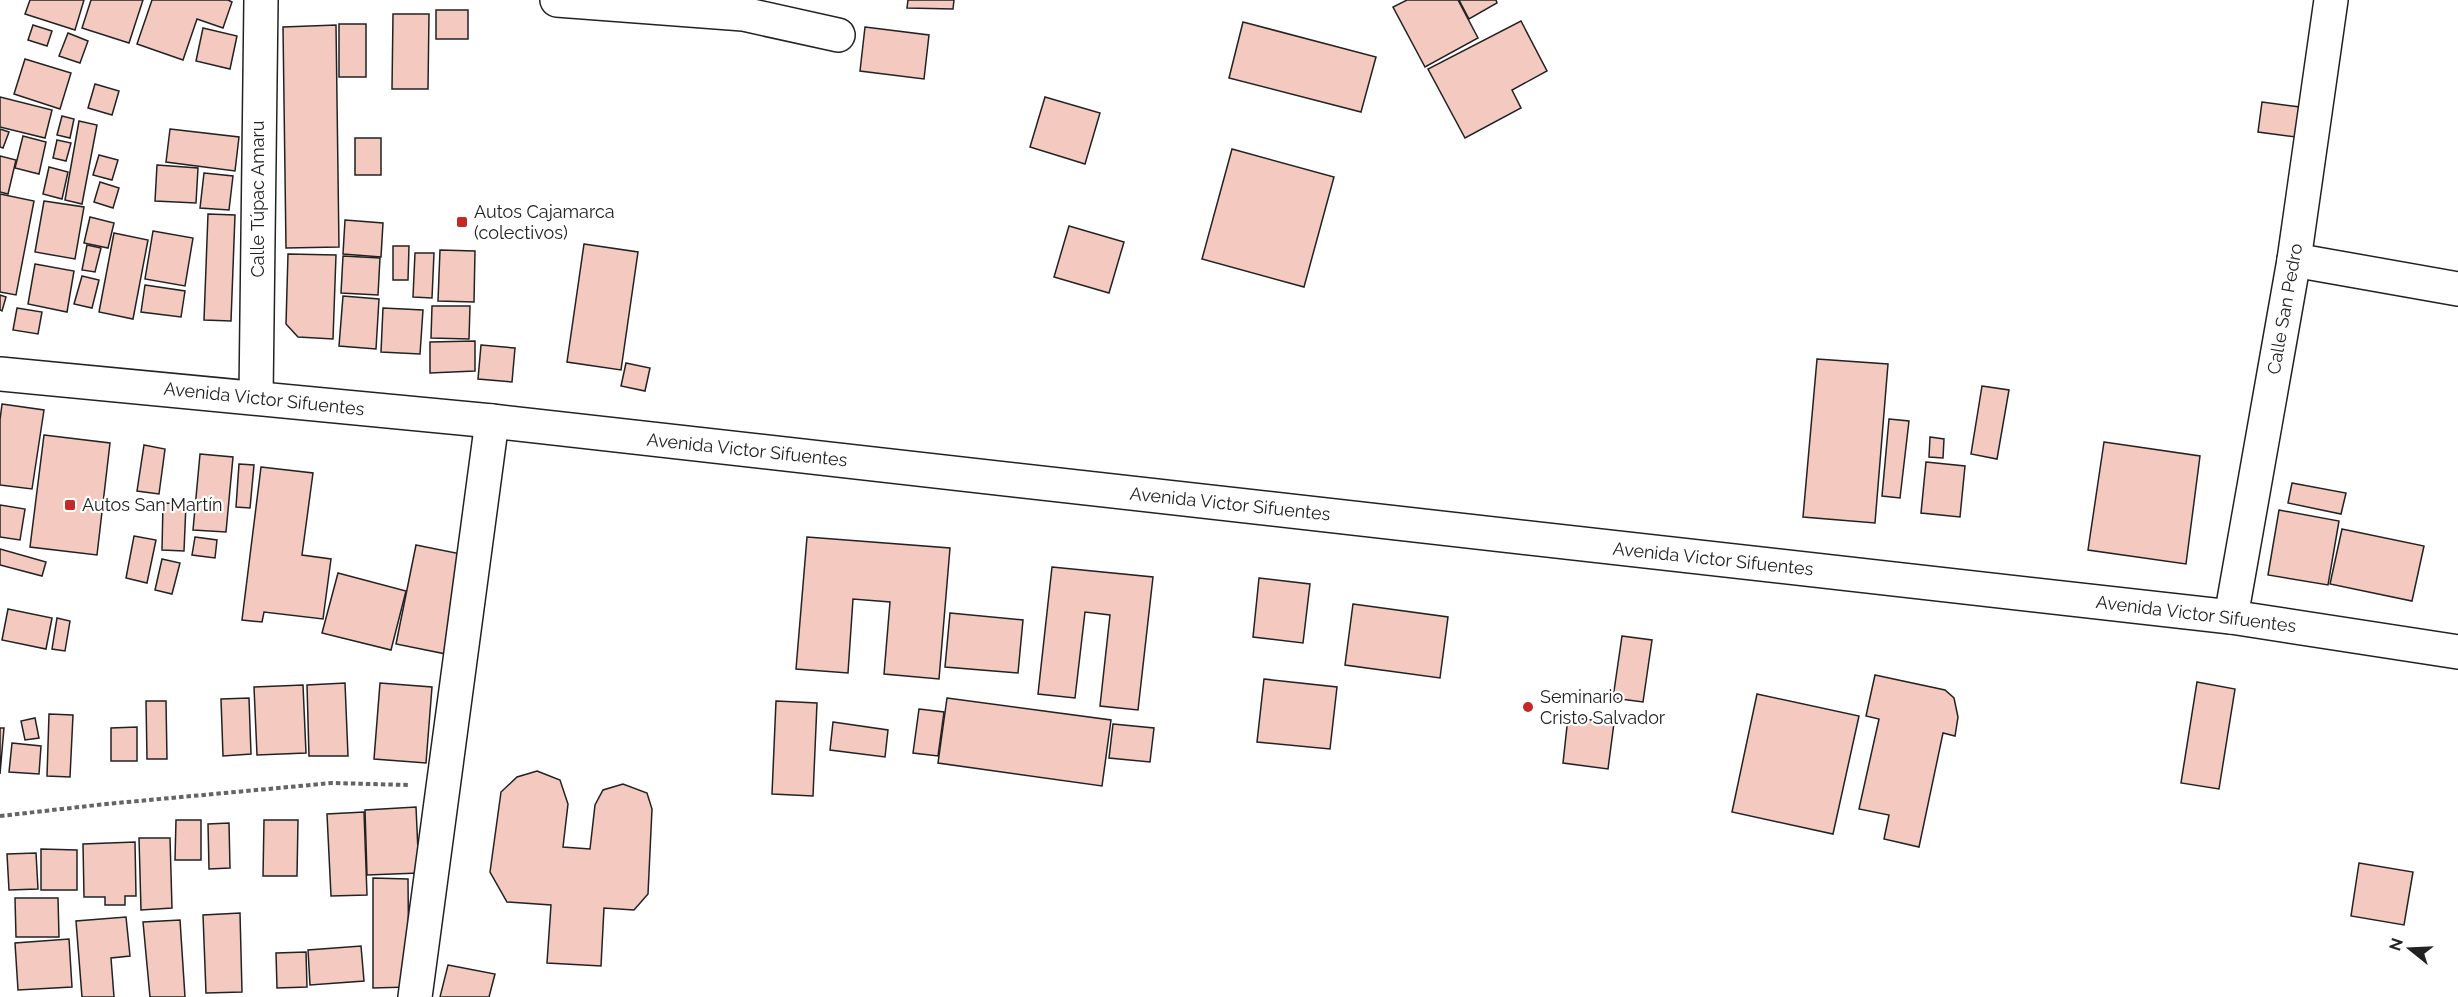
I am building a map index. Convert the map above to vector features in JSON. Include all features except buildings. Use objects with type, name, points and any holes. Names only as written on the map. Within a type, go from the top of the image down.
[{"type":"main road","name":"Calle Túpac Amaru","points":[[256,398],[261,0]]},
{"type":"main road","points":[[557,0],[743,14],[838,35]]},
{"type":"main road","name":"Calle San Pedro","points":[[2231,617],[2294,260],[2331,0]]},
{"type":"main road","points":[[2294,260],[2458,289]]},
{"type":"main road","name":"Avenida Victor Sifuentes","points":[[0,374],[492,421],[2231,617],[2458,652]]},
{"type":"main road","points":[[415,997],[492,421]]},
{"type":"path","points":[[0,816],[332,783],[442,785]]},
{"type":"place","name":"Autos Cajamarca (colectivos)","points":[[462,222]]},
{"type":"place","name":"Autos San Martín","points":[[70,505]]},
{"type":"place","name":"Seminario Cristo Salvador","points":[[1528,707]]}]
